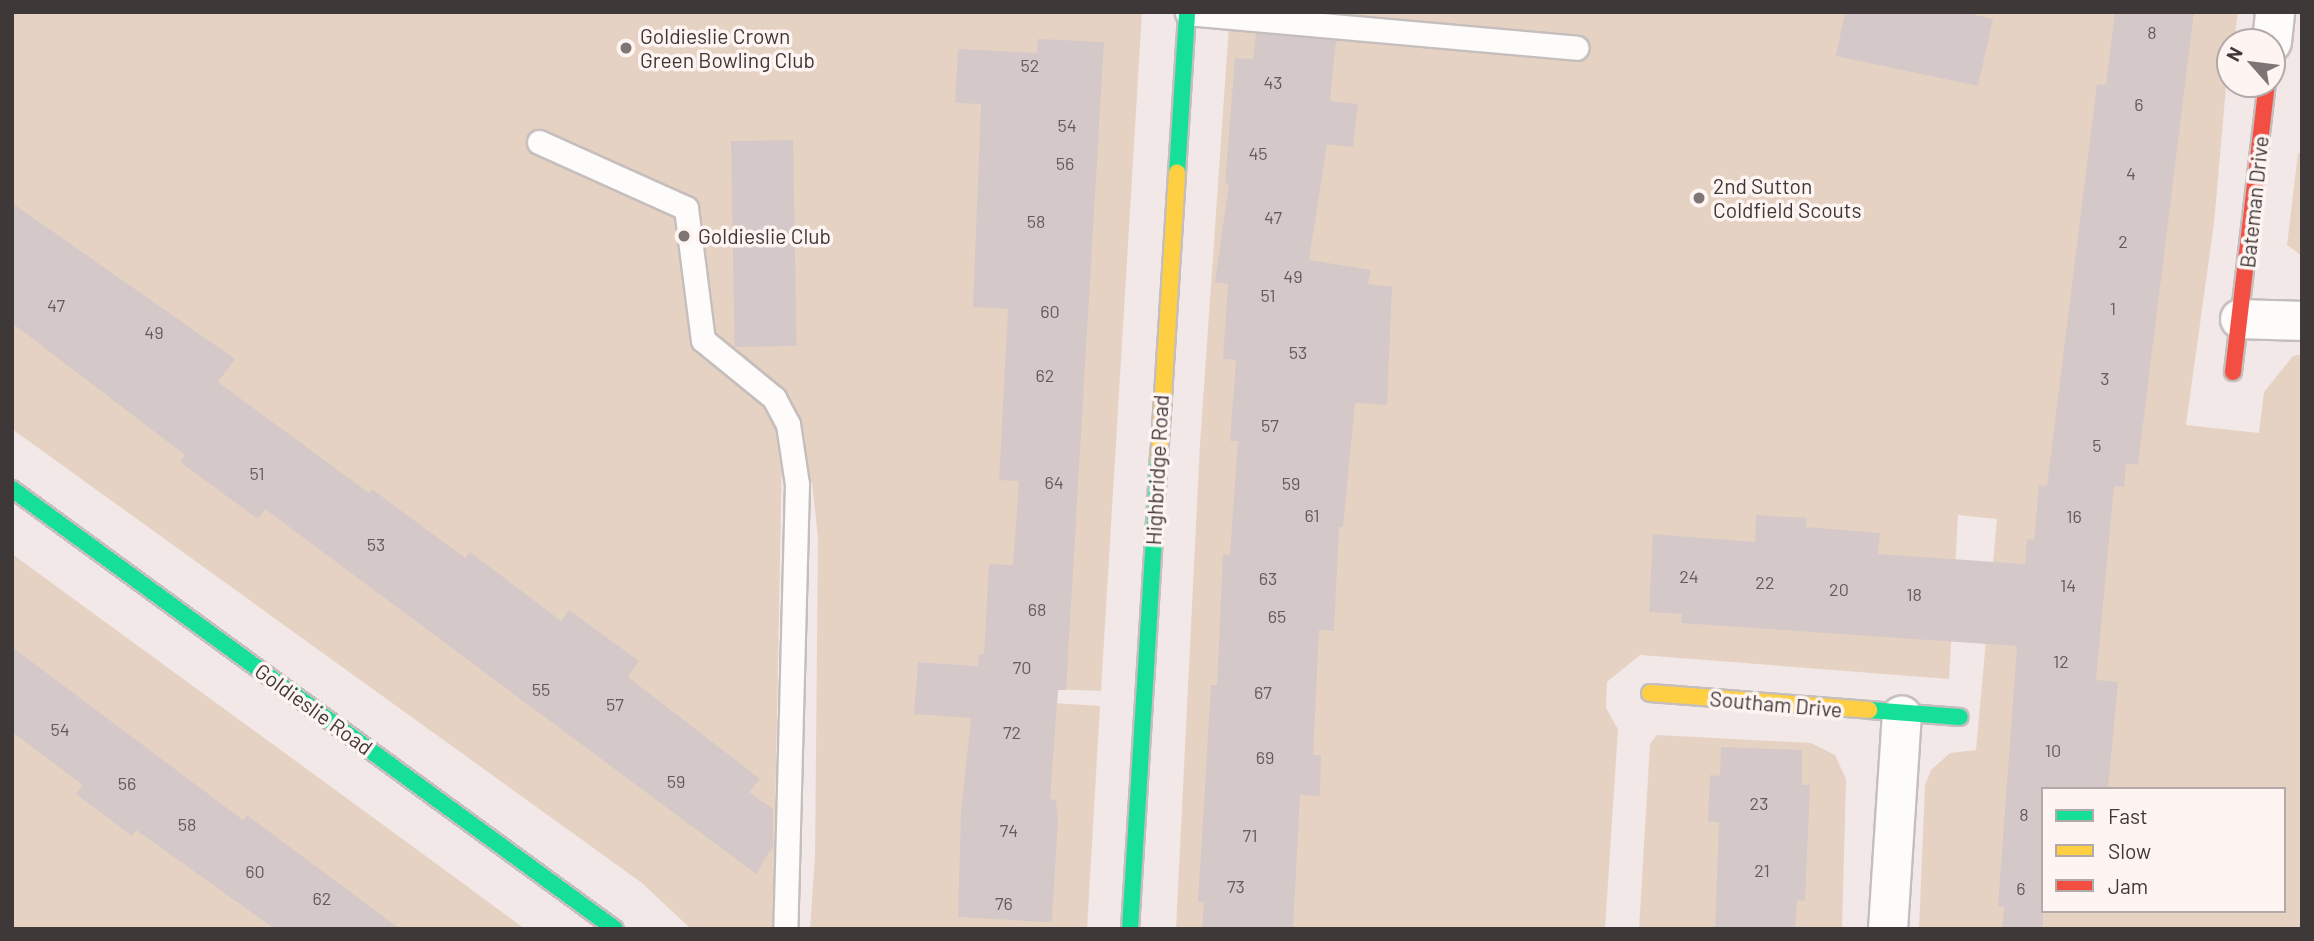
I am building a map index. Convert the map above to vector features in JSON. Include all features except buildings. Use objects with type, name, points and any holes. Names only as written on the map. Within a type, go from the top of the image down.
[{"type":"street","name":"Highbridge Road","points":[[1130,929],[1187,13]]},
{"type":"street","name":"Bateman Drive","points":[[2233,372],[2265,98]]},
{"type":"street","points":[[2240,319],[2302,321]]},
{"type":"street","name":"Goldieslie Road","points":[[12,489],[615,929]]},
{"type":"street","name":"Southam Drive","points":[[1650,693],[1902,715],[1960,717]]},
{"type":"street","points":[[1888,929],[1902,715]]},
{"type":"lane","points":[[1187,13],[1576,48]]},
{"type":"lane","points":[[539,142],[686,208],[703,340],[774,398],[788,424],[797,485],[785,929]]},
{"type":"shaded area","points":[[12,12],[1142,12],[1101,691],[1000,687],[977,681],[957,665],[919,662],[994,699],[1100,706],[1087,929],[810,929],[815,856],[818,538],[812,482],[782,453],[773,929],[691,929],[642,883],[12,429]]},
{"type":"shaded area","points":[[1258,12],[2238,12],[2236,28],[2216,28],[2216,98],[2225,98],[2214,223],[2186,425],[2259,433],[2264,392],[2293,356],[2302,354],[2302,929],[1919,929],[1925,785],[1931,770],[1950,753],[1976,750],[1997,519],[1958,515],[1949,679],[1640,655],[1607,682],[1606,708],[1618,729],[1605,929],[1176,929],[1200,444],[1229,25]]},
{"type":"shaded area","points":[[2298,153],[2302,153],[2302,256],[2287,245]]},
{"type":"shaded area","points":[[12,554],[419,851],[525,929],[12,929]]},
{"type":"shaded area","points":[[1657,735],[1811,743],[1835,755],[1846,779],[1842,929],[1639,929],[1650,744]]},
{"type":"traffic: fast","points":[[1177,173],[1187,12]]},
{"type":"traffic: fast","points":[[1130,929],[1159,460]]},
{"type":"traffic: fast","points":[[12,489],[615,929]]},
{"type":"traffic: fast","points":[[1869,710],[1960,717]]},
{"type":"traffic: slow","points":[[1159,460],[1177,173]]},
{"type":"traffic: slow","points":[[1650,693],[1869,710]]},
{"type":"traffic: jam","points":[[2233,372],[2265,98]]},
{"type":"place","name":"Goldieslie Crown Green Bowling Club","points":[[626,48]]},
{"type":"place","name":"2nd Sutton Coldfield Scouts","points":[[1699,198]]},
{"type":"place","name":"Goldieslie Club","points":[[684,236]]}]
